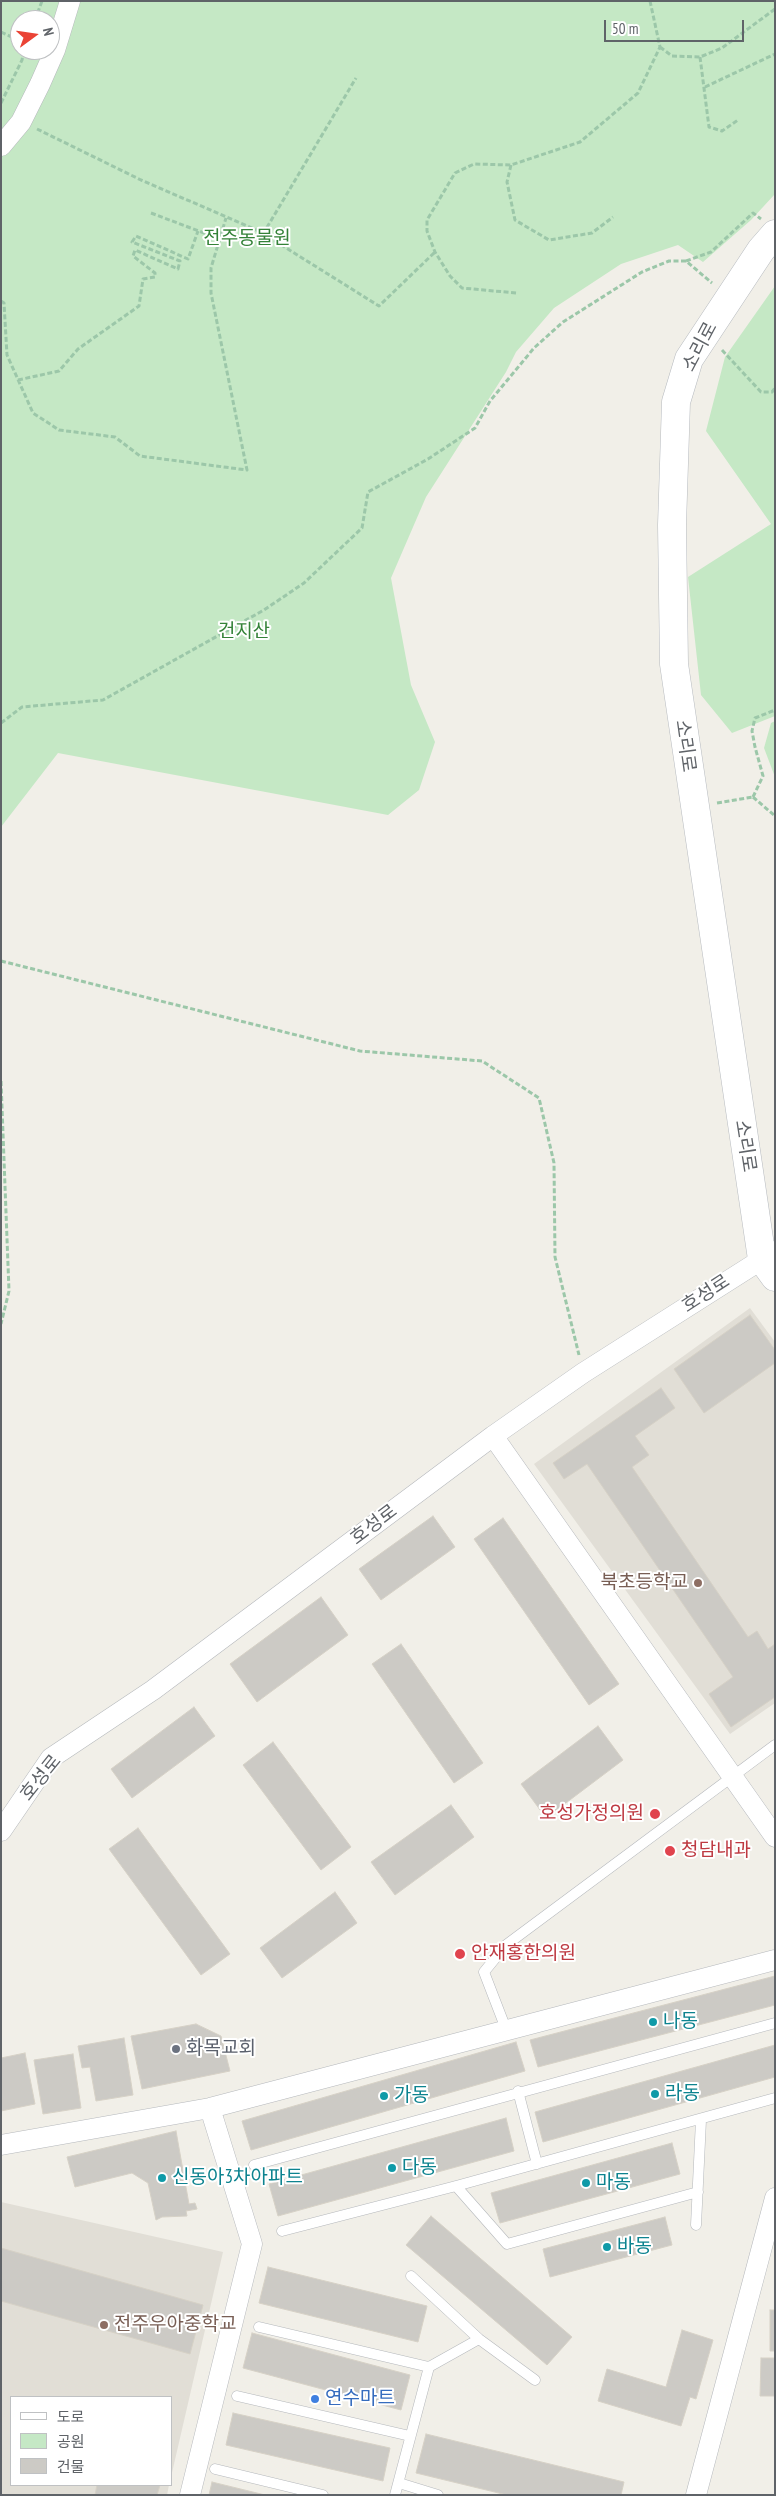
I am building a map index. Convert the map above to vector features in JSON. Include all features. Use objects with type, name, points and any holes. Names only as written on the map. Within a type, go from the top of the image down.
[{"type":"street","points":[[1,146],[21,122],[55,50],[70,1]]},
{"type":"street","name":"소리로","points":[[770,1262],[693,803],[674,664],[672,525],[676,402],[688,359],[761,250],[775,234]]},
{"type":"street","name":"호성로","points":[[1,1831],[51,1758],[153,1690],[493,1436],[583,1373],[770,1262]]},
{"type":"street","points":[[493,1436],[775,1837]]},
{"type":"street","points":[[1,2145],[210,2108],[775,1960]]},
{"type":"street","points":[[190,2495],[252,2244],[210,2108]]},
{"type":"street","points":[[696,2495],[775,2198]]},
{"type":"lane","points":[[506,2029],[484,1972],[506,1945],[775,1745]]},
{"type":"lane","points":[[254,2165],[518,2091],[775,2023]]},
{"type":"lane","points":[[518,2091],[537,2164]]},
{"type":"lane","points":[[282,2231],[701,2120],[775,2098]]},
{"type":"lane","points":[[696,2224],[701,2120]]},
{"type":"lane","points":[[456,2186],[507,2244],[698,2192]]},
{"type":"lane","points":[[412,2276],[479,2338],[535,2380]]},
{"type":"lane","points":[[259,2327],[429,2367],[479,2338]]},
{"type":"lane","points":[[395,2495],[429,2367]]},
{"type":"lane","points":[[237,2396],[410,2436]]},
{"type":"lane","points":[[215,2469],[323,2495]]},
{"type":"lane","points":[[399,2483],[438,2495]]},
{"type":"path","points":[[516,293],[462,288],[450,276],[435,252],[427,230],[427,220],[455,173],[474,164],[510,166],[580,142],[638,93],[660,47],[650,1]]},
{"type":"path","points":[[660,47],[672,56],[700,56],[722,48],[775,9]]},
{"type":"path","points":[[705,87],[775,54]]},
{"type":"path","points":[[700,56],[709,128],[722,131],[738,120]]},
{"type":"path","points":[[1,103],[22,60]]},
{"type":"path","points":[[264,234],[356,78]]},
{"type":"path","points":[[21,122],[140,180],[264,234],[379,306],[435,252]]},
{"type":"path","points":[[510,166],[508,182],[516,220],[548,240],[592,234],[613,217]]},
{"type":"path","points":[[1,723],[22,707],[103,700],[264,610],[304,583],[362,528],[368,492],[428,460],[475,428],[490,401],[534,348],[562,322],[642,272],[669,262],[686,261],[711,252],[753,213]]},
{"type":"path","points":[[151,214],[220,239]]},
{"type":"path","points":[[1,301],[4,302],[7,355],[33,413],[59,430],[115,437],[140,456],[247,470],[211,292],[211,268],[226,218]]},
{"type":"path","points":[[18,380],[59,371],[78,349],[139,306],[143,279],[155,277],[155,273],[133,256],[135,250],[178,269],[180,261],[132,242],[136,236],[188,259],[198,231]]},
{"type":"path","points":[[686,261],[719,288]]},
{"type":"path","points":[[705,332],[761,392],[772,392],[775,388]]},
{"type":"path","points":[[754,796],[763,776],[752,731],[756,718],[775,710]]},
{"type":"path","points":[[693,803],[714,804],[754,796]]},
{"type":"path","points":[[754,796],[775,816]]},
{"type":"path","points":[[1,961],[360,1052],[482,1061],[539,1098],[554,1163],[555,1257],[583,1373]]},
{"type":"path","points":[[1,1081],[9,1291],[1,1324]]},
{"type":"shaded area","name":"북초등학교","points":[[750,1308],[775,1342],[775,1703],[730,1734],[534,1464]]},
{"type":"shaded area","name":"전주우아중학교","points":[[1,2202],[223,2252],[172,2473],[172,2396],[10,2396],[10,2486],[169,2486],[167,2495],[1,2495]]},
{"type":"green space","name":"전주동물원","points":[[1,1],[775,1],[775,194],[751,220],[703,262],[678,245],[621,264],[554,308],[516,352],[506,372],[426,497],[391,578],[411,685],[435,742],[419,790],[388,815],[58,753],[1,827]]},
{"type":"green space","points":[[775,286],[775,716],[732,733],[701,695],[688,577],[771,524],[706,431],[725,357]]},
{"type":"green space","points":[[775,721],[775,777],[764,748],[771,723]]},
{"type":"building","points":[[750,1315],[775,1350],[775,1363],[704,1413],[674,1369]]},
{"type":"building","points":[[661,1388],[675,1408],[635,1436],[649,1455],[632,1467],[748,1637],[757,1631],[768,1649],[775,1644],[775,1697],[731,1727],[709,1694],[733,1677],[587,1464],[564,1479],[553,1463]]},
{"type":"building","points":[[433,1516],[455,1547],[381,1600],[359,1569]]},
{"type":"building","points":[[503,1518],[619,1684],[589,1705],[474,1539]]},
{"type":"building","points":[[321,1597],[348,1635],[257,1702],[230,1664]]},
{"type":"building","points":[[401,1644],[483,1763],[454,1783],[372,1664]]},
{"type":"building","points":[[194,1707],[215,1736],[132,1798],[111,1769]]},
{"type":"building","points":[[598,1726],[623,1760],[546,1818],[521,1784]]},
{"type":"building","points":[[273,1742],[351,1847],[321,1870],[243,1765]]},
{"type":"building","points":[[451,1805],[474,1837],[395,1895],[371,1862]]},
{"type":"building","points":[[138,1828],[230,1954],[201,1975],[109,1849]]},
{"type":"building","points":[[335,1892],[357,1923],[282,1978],[260,1948]]},
{"type":"building","name":"나동","points":[[775,1976],[775,2005],[538,2067],[530,2040]]},
{"type":"building","points":[[196,2024],[221,2036],[230,2071],[142,2089],[131,2036]]},
{"type":"building","points":[[124,2038],[133,2095],[96,2101],[90,2067],[82,2068],[78,2046]]},
{"type":"building","name":"가동","points":[[516,2042],[525,2071],[251,2150],[242,2121]]},
{"type":"building","name":"라동","points":[[775,2045],[775,2077],[543,2142],[535,2112]]},
{"type":"building","points":[[25,2053],[35,2104],[1,2111],[1,2058]]},
{"type":"building","points":[[73,2054],[81,2108],[43,2114],[34,2060]]},
{"type":"building","name":"다동","points":[[506,2118],[514,2151],[278,2216],[269,2184]]},
{"type":"building","name":"신동아3차아파트","points":[[176,2131],[189,2204],[195,2203],[197,2209],[186,2211],[187,2216],[162,2217],[156,2220],[148,2183],[132,2173],[75,2187],[67,2157]]},
{"type":"building","name":"마동","points":[[672,2143],[680,2174],[500,2223],[491,2193]]},
{"type":"building","points":[[431,2216],[572,2337],[547,2365],[406,2245]]},
{"type":"building","name":"바동","points":[[665,2217],[672,2245],[550,2277],[543,2249]]},
{"type":"building","points":[[1,2248],[203,2305],[190,2354],[1,2301]]},
{"type":"building","points":[[268,2267],[427,2306],[418,2342],[259,2303]]},
{"type":"building","points":[[770,2310],[775,2310],[775,2351],[770,2351]]},
{"type":"building","points":[[682,2330],[713,2340],[696,2399],[690,2397],[681,2426],[598,2401],[607,2369],[666,2387]]},
{"type":"building","points":[[252,2333],[410,2375],[401,2410],[243,2368]]},
{"type":"building","points":[[761,2358],[775,2358],[775,2396],[760,2396]]},
{"type":"building","points":[[233,2413],[390,2448],[383,2481],[226,2445]]},
{"type":"building","points":[[426,2434],[624,2482],[621,2495],[507,2495],[416,2473]]},
{"type":"building","points":[[212,2482],[265,2495],[209,2495]]},
{"type":"building","points":[[97,2486],[160,2486],[157,2495],[95,2495]]},
{"type":"place","name":"북초등학교","points":[[698,1583]]},
{"type":"place","name":"호성가정의원","points":[[655,1814]]},
{"type":"place","name":"청담내과","points":[[670,1851]]},
{"type":"place","name":"안재홍한의원","points":[[460,1954]]},
{"type":"place","name":"나동","points":[[653,2022]]},
{"type":"place","name":"화목교회","points":[[176,2049]]},
{"type":"place","name":"라동","points":[[655,2094]]},
{"type":"place","name":"가동","points":[[384,2096]]},
{"type":"place","name":"다동","points":[[392,2168]]},
{"type":"place","name":"신동아3차아파트","points":[[162,2178]]},
{"type":"place","name":"마동","points":[[586,2183]]},
{"type":"place","name":"바동","points":[[607,2247]]},
{"type":"place","name":"전주우아중학교","points":[[104,2325]]},
{"type":"place","name":"연수마트","points":[[315,2399]]},
{"type":"park label","name":"건지산","points":[[244,632]]}]
